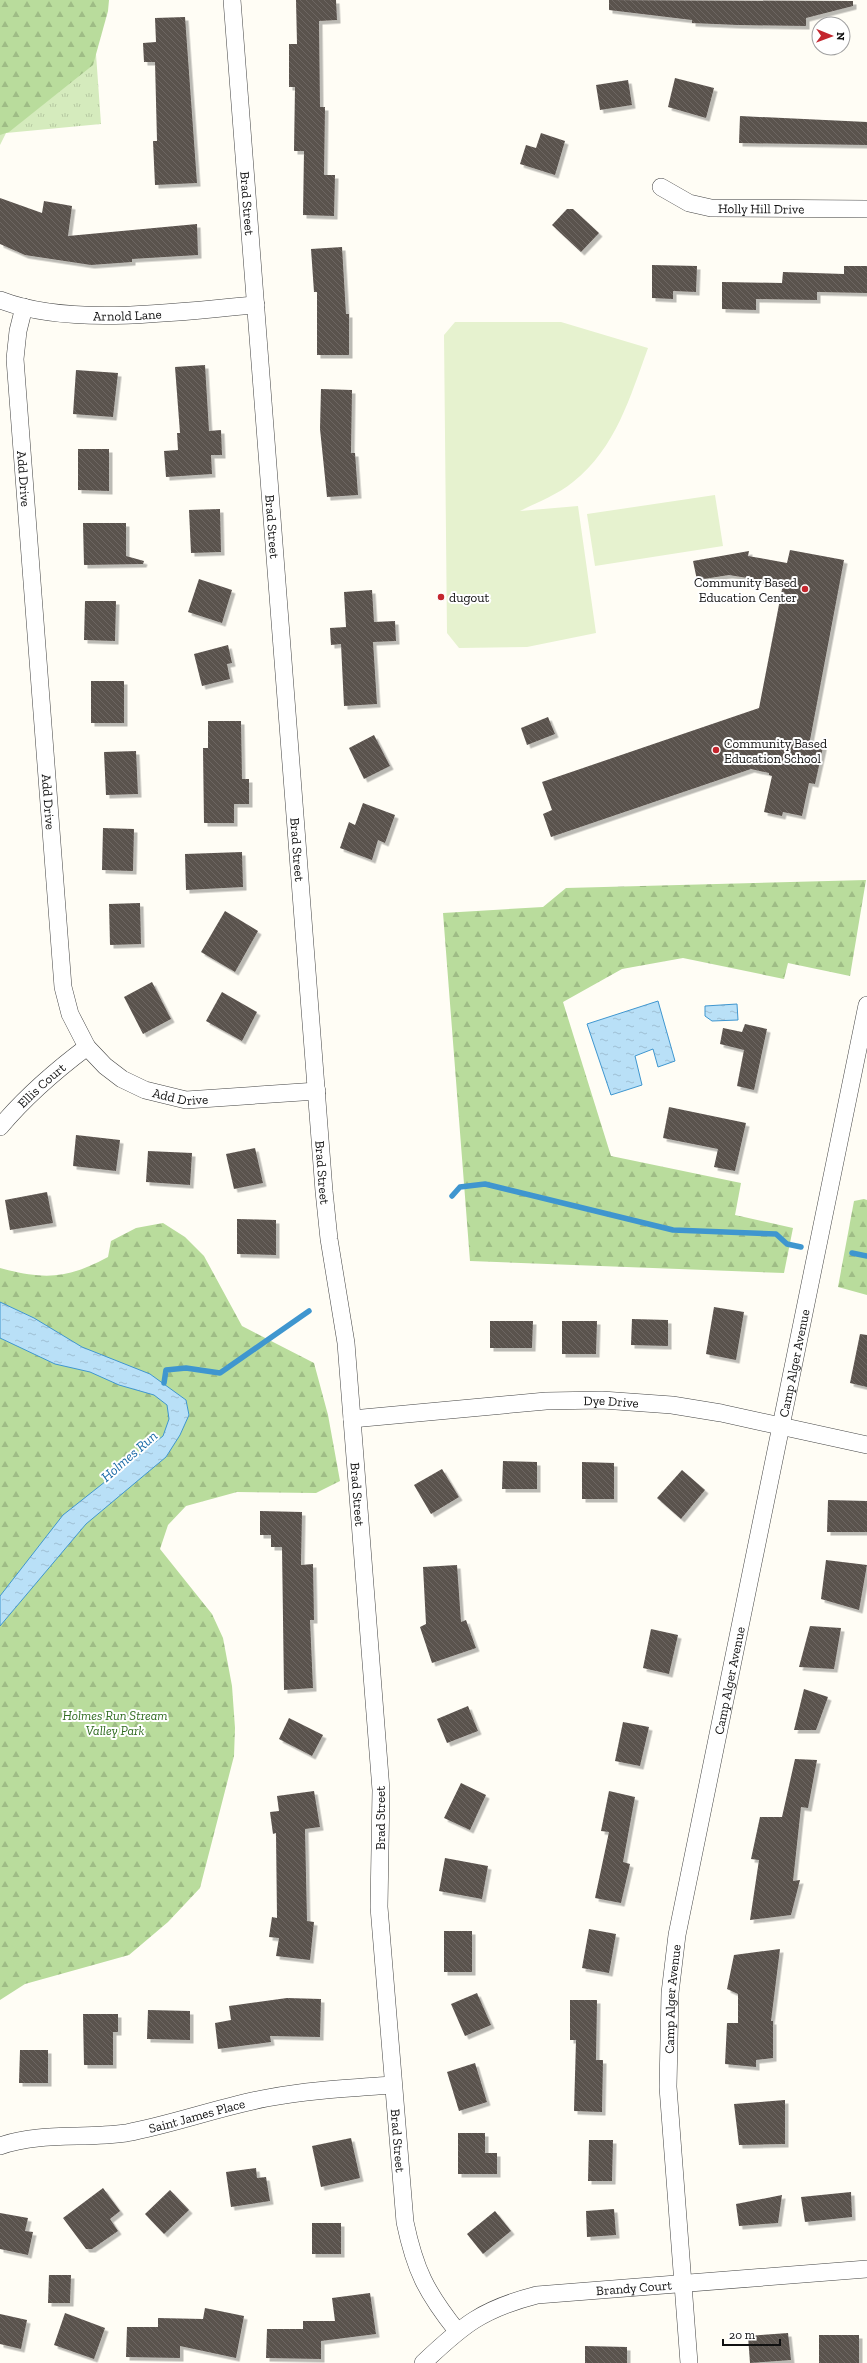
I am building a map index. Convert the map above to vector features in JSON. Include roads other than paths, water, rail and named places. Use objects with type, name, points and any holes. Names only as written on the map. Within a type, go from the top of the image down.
[{"type":"street","name":"Brad Street","points":[[232,0],[329,1240],[346,1343],[352,1419],[380,1790],[380,1907],[405,2222],[412,2255],[422,2280],[435,2304],[457,2331]]},
{"type":"street","name":"Holly Hill Drive","points":[[661,187],[689,203],[711,208],[867,209]]},
{"type":"street","name":"Arnold Lane","points":[[0,300],[24,307],[62,314],[107,315],[256,305]]},
{"type":"street","name":"Add Drive","points":[[24,307],[18,331],[15,359],[63,979],[70,1014],[88,1047],[105,1066],[122,1079],[144,1090],[169,1098],[186,1100],[317,1091]]},
{"type":"street","name":"Camp Alger Avenue","points":[[688,2363],[668,2087],[670,1993],[677,1935],[781,1426],[862,1056],[867,1005]]},
{"type":"street","name":"Ellis Court","points":[[0,1127],[24,1099],[52,1074],[88,1047]]},
{"type":"street","name":"Dye Drive","points":[[352,1419],[546,1401],[602,1400],[672,1405],[781,1426],[867,1445]]},
{"type":"street","name":"Saint James Place","points":[[0,2146],[31,2140],[123,2133],[168,2125],[267,2098],[331,2089],[393,2085]]},
{"type":"street","name":"Brandy Court","points":[[423,2363],[457,2331],[482,2314],[508,2302],[537,2295],[867,2268]]},
{"type":"water","points":[[658,1001],[675,1061],[658,1067],[653,1049],[635,1056],[642,1085],[611,1095],[587,1024]]},
{"type":"water","points":[[737,1004],[738,1020],[712,1021],[705,1016],[705,1006]]},
{"type":"water","points":[[0,1302],[34,1318],[82,1347],[150,1374],[186,1400],[189,1415],[180,1435],[166,1457],[86,1524],[0,1626],[0,1596],[63,1515],[163,1436],[169,1419],[167,1405],[154,1395],[119,1385],[90,1372],[55,1364],[0,1338]]},
{"type":"waterway","points":[[452,1196],[460,1187],[485,1184],[673,1230],[776,1234],[787,1244],[801,1247]]},
{"type":"waterway","points":[[852,1253],[867,1256]]},
{"type":"waterway","points":[[164,1383],[166,1370],[186,1368],[220,1373],[309,1311]]},
{"type":"place","name":"Community Based Education Center","points":[[805,589]]},
{"type":"place","name":"dugout","points":[[441,597]]},
{"type":"place","name":"Community Based Education School","points":[[716,750]]},
{"type":"water label","name":"Holmes Run","points":[[129,1456]]},
{"type":"park label","name":"Holmes Run Stream Valley Park","points":[[115,1722]]}]
